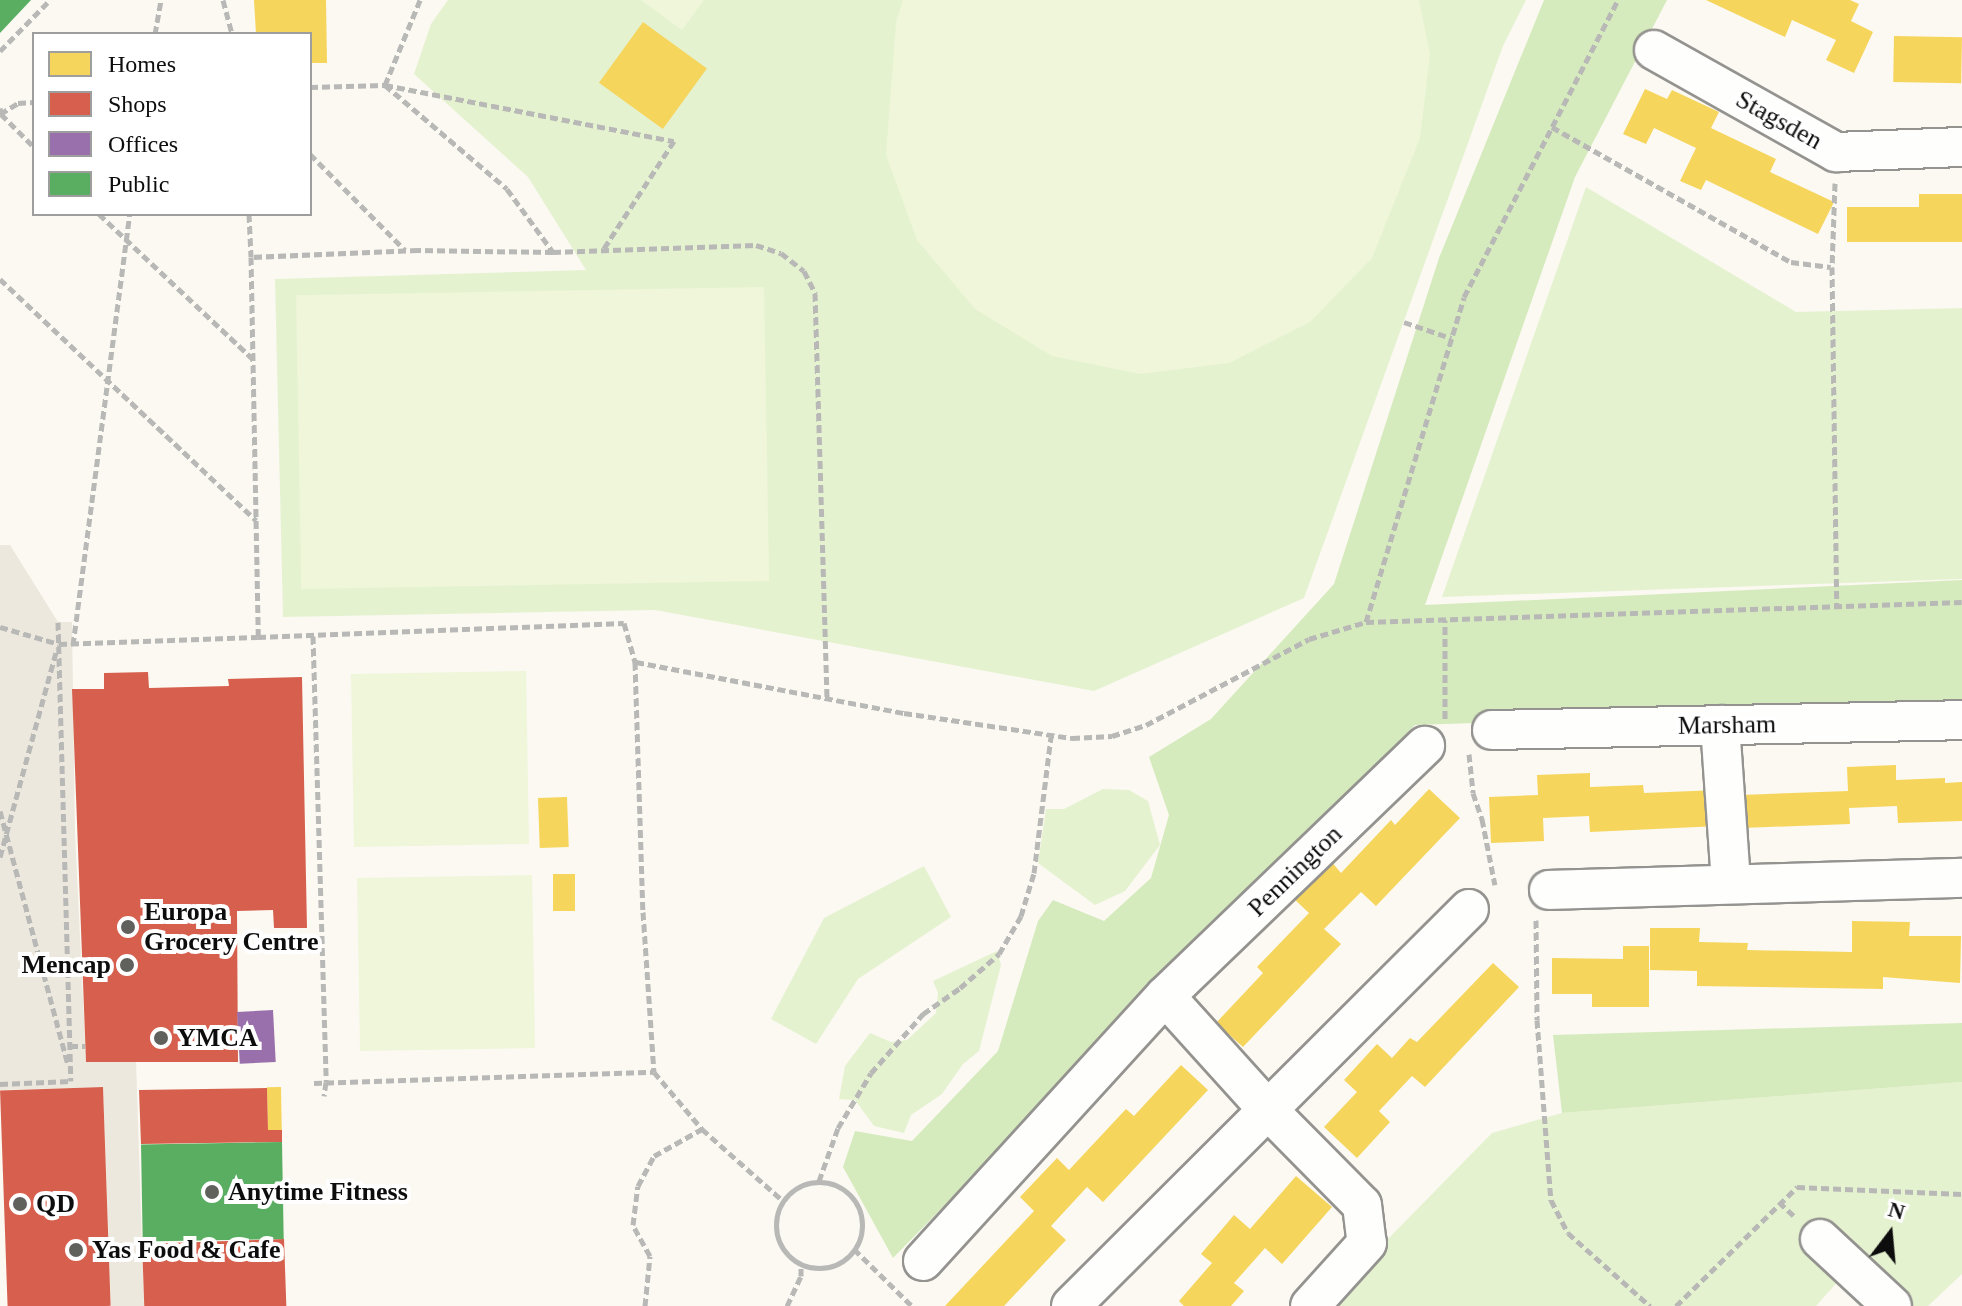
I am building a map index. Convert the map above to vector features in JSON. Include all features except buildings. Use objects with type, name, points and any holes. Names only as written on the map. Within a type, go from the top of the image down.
[{"type":"street","name":"Stagsden","points":[[1654,50],[1836,152],[1962,147]]},
{"type":"street","name":"Marsham","points":[[1480,738],[1720,725],[1962,720]]},
{"type":"street","points":[[1720,725],[1731,884]]},
{"type":"street","name":"Pennington","points":[[923,1261],[1165,996],[1435,739]]},
{"type":"street","points":[[1549,890],[1962,878]]},
{"type":"street","points":[[1071,1306],[1483,901]]},
{"type":"street","points":[[1165,996],[1269,1111],[1362,1205],[1367,1243],[1310,1306]]},
{"type":"street","points":[[1820,1239],[1892,1306]]},
{"type":"path","points":[[0,51],[50,0]]},
{"type":"path","points":[[155,32],[161,0]]},
{"type":"path","points":[[223,0],[231,32]]},
{"type":"path","points":[[385,85],[420,0]]},
{"type":"path","points":[[1366,622],[1464,297],[1618,0]]},
{"type":"path","points":[[385,85],[507,189],[553,252]]},
{"type":"path","points":[[312,87],[385,85],[674,141],[602,251]]},
{"type":"path","points":[[0,114],[18,103],[32,102]]},
{"type":"path","points":[[0,108],[0,114],[32,145]]},
{"type":"path","points":[[1552,127],[1791,262],[1832,267]]},
{"type":"path","points":[[1836,152],[1832,267],[1837,606]]},
{"type":"path","points":[[312,156],[406,251]]},
{"type":"path","points":[[101,216],[253,359]]},
{"type":"path","points":[[73,645],[130,216]]},
{"type":"path","points":[[249,216],[258,637]]},
{"type":"path","points":[[251,257],[756,245],[781,253],[804,271],[815,293],[827,699]]},
{"type":"path","points":[[0,279],[256,520]]},
{"type":"path","points":[[1404,322],[1451,338]]},
{"type":"path","points":[[635,662],[1051,737],[1112,736],[1146,725],[1309,639],[1366,622],[1962,602]]},
{"type":"path","points":[[1435,739],[1445,620]]},
{"type":"path","points":[[58,622],[71,1081]]},
{"type":"path","points":[[0,627],[73,645],[624,623],[635,662],[643,912],[654,1072],[702,1129],[783,1201]]},
{"type":"path","points":[[313,636],[324,1096]]},
{"type":"path","points":[[0,857],[59,644]]},
{"type":"path","points":[[819,1181],[838,1128],[871,1073],[923,1014],[960,988],[999,954],[1021,916],[1034,873],[1051,737]]},
{"type":"path","points":[[1480,738],[1473,793],[1482,819],[1483,901]]},
{"type":"path","points":[[0,811],[59,1024],[71,1081]]},
{"type":"path","points":[[1549,890],[1536,891],[1536,906],[1537,1020],[1551,1200],[1568,1233],[1650,1306]]},
{"type":"path","points":[[70,1046],[85,1046]]},
{"type":"path","points":[[314,1083],[654,1072]]},
{"type":"path","points":[[0,1084],[71,1081]]},
{"type":"path","points":[[645,1306],[650,1256],[633,1225],[638,1186],[654,1156],[702,1129]]},
{"type":"path","points":[[819,1181],[844,1190],[860,1211],[862,1224],[854,1249],[836,1265],[812,1267],[801,1264],[780,1244],[777,1215],[783,1201],[792,1191],[819,1181]]},
{"type":"path","points":[[854,1249],[912,1306]]},
{"type":"path","points":[[787,1306],[801,1276],[801,1264]]},
{"type":"green space","points":[[448,0],[1526,0],[1503,46],[1304,598],[1094,691],[655,610],[283,617],[275,279],[586,270],[528,177],[414,74],[431,24]]},
{"type":"green space","points":[[641,0],[704,0],[682,30]]},
{"type":"green space","points":[[903,0],[1419,0],[1430,54],[1420,138],[1372,258],[1310,322],[1229,363],[1140,374],[1052,356],[975,309],[917,240],[886,155],[896,22]]},
{"type":"green space","points":[[1544,0],[1667,0],[1575,177],[1425,605],[1962,580],[1962,706],[1415,725],[893,1258],[843,1167],[855,1131],[912,1141],[998,1051],[1038,921],[1053,900],[1104,921],[1151,878],[1169,815],[1149,757],[1211,719],[1334,584],[1439,258]]},
{"type":"green space","points":[[1586,187],[1796,312],[1962,308],[1962,579],[1442,597]]},
{"type":"green space","points":[[764,287],[769,581],[301,589],[296,295]]},
{"type":"green space","points":[[526,671],[529,844],[354,847],[351,674]]},
{"type":"green space","points":[[1103,789],[1129,790],[1148,801],[1160,845],[1125,891],[1095,905],[1038,863],[1046,809],[1064,809]]},
{"type":"green space","points":[[924,866],[951,917],[858,979],[816,1044],[771,1019],[824,918]]},
{"type":"green space","points":[[532,875],[535,1048],[360,1051],[357,878]]},
{"type":"green space","points":[[997,951],[1001,965],[979,1051],[963,1064],[942,1094],[911,1115],[904,1133],[874,1126],[855,1100],[839,1099],[845,1066],[870,1033],[891,1042],[907,1040],[936,1013],[938,993],[933,981]]},
{"type":"green space","points":[[1962,1023],[1962,1082],[1562,1113],[1553,1035]]},
{"type":"green space","points":[[1962,1082],[1962,1274],[1928,1306],[1910,1306],[1856,1261],[1816,1306],[1322,1306],[1492,1133],[1562,1113]]},
{"type":"shaded area","points":[[0,545],[10,545],[58,622],[72,622],[75,833],[86,1061],[136,1061],[144,1306],[111,1306],[103,1087],[0,1090]]},
{"type":"place","name":"Europa Grocery Centre","points":[[128,927]]},
{"type":"place","name":"Mencap","points":[[127,965]]},
{"type":"place","name":"YMCA","points":[[161,1038]]},
{"type":"place","name":"Anytime Fitness","points":[[212,1192]]},
{"type":"place","name":"QD","points":[[20,1204]]},
{"type":"place","name":"Yas Food & Cafe","points":[[76,1250]]}]
